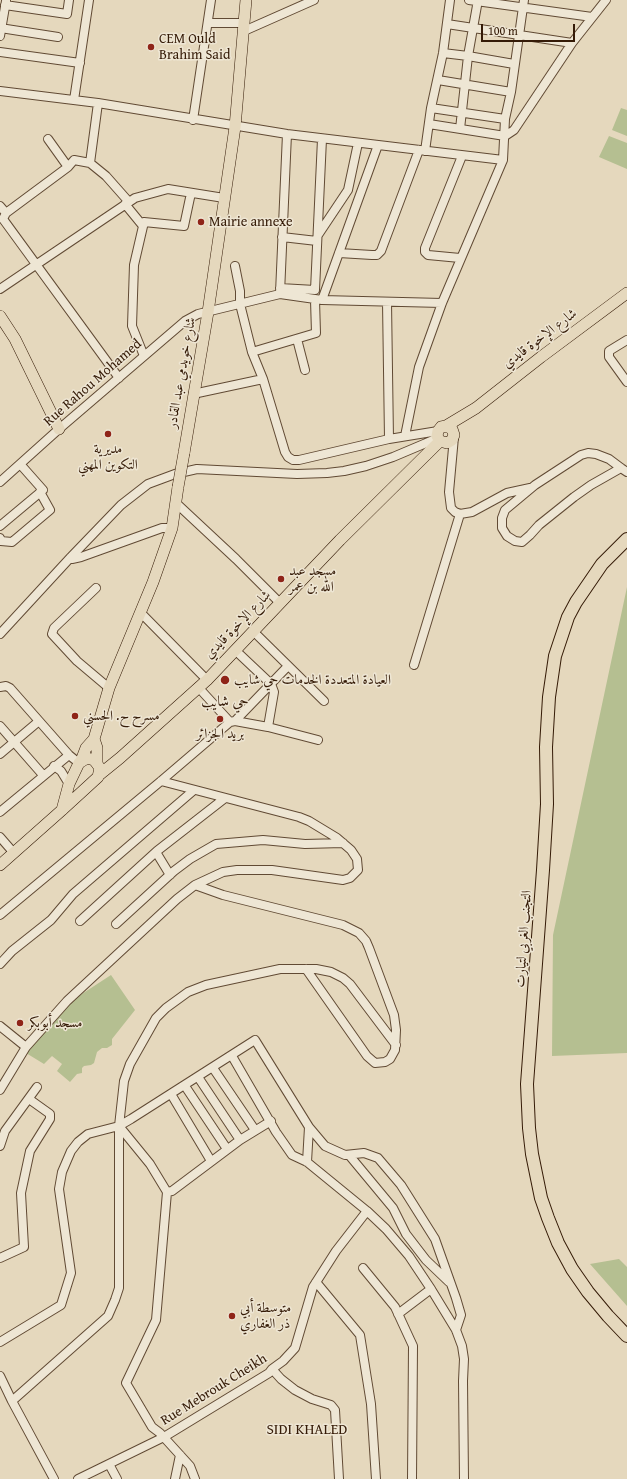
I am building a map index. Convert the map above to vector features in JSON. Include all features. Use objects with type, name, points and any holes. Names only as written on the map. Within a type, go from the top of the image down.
[{"type":"highway","name":"التجنب الغربي لتيارت","points":[[627,539],[612,552],[602,564],[576,602],[568,617],[555,656],[548,697],[546,747],[547,804],[528,1084],[529,1128],[532,1154],[539,1191],[548,1218],[558,1243],[572,1269],[593,1298],[627,1336]]},
{"type":"main road","name":"شارع خويدمي عبد القادر","points":[[62,810],[86,748],[94,738],[110,688],[172,528],[193,394],[208,312],[235,127],[246,0]]},
{"type":"main road","name":"شارع الإخوة قايدي","points":[[97,771],[120,758],[207,680],[340,540],[445,436],[476,408],[517,375],[626,296]]},
{"type":"main road","points":[[0,316],[15,339],[59,429]]},
{"type":"main road","name":"شارع خويدمي عبد القادر","points":[[94,738],[97,748],[97,771]]},
{"type":"main road","points":[[87,758],[91,758],[97,771],[86,782],[76,772],[87,758]]},
{"type":"main road","points":[[0,865],[62,810],[97,771]]},
{"type":"street","points":[[58,37],[0,31],[5,3],[67,14],[69,0]]},
{"type":"street","points":[[74,100],[89,0]]},
{"type":"street","points":[[193,120],[211,0]]},
{"type":"street","points":[[208,23],[244,27],[314,0]]},
{"type":"street","points":[[339,253],[377,255],[381,251],[422,151],[438,80],[450,0]]},
{"type":"street","points":[[460,129],[468,56],[473,28],[475,0],[524,4],[592,17]]},
{"type":"street","points":[[429,124],[505,136],[514,130],[572,43],[606,0]]},
{"type":"street","points":[[405,436],[419,367],[460,258],[503,160],[505,119],[511,92],[524,4]]},
{"type":"street","points":[[447,24],[572,43]]},
{"type":"street","points":[[0,52],[80,63]]},
{"type":"street","points":[[443,53],[514,64]]},
{"type":"street","points":[[438,80],[511,92]]},
{"type":"street","points":[[0,90],[98,103],[235,127],[322,139],[503,160]]},
{"type":"street","points":[[90,163],[98,103]]},
{"type":"street","points":[[431,108],[505,119]]},
{"type":"street","points":[[280,291],[287,134]]},
{"type":"street","points":[[48,139],[68,167]]},
{"type":"street","points":[[280,291],[315,290],[322,139]]},
{"type":"street","points":[[317,238],[348,190],[358,143]]},
{"type":"street","points":[[252,352],[316,333],[318,300],[339,253],[378,145]]},
{"type":"street","points":[[460,258],[428,255],[425,252],[425,248],[462,156]]},
{"type":"street","points":[[119,378],[3,220],[6,213],[68,167],[74,160],[90,163],[106,176],[143,226]]},
{"type":"street","points":[[0,289],[135,198],[168,189],[224,198]]},
{"type":"street","points":[[144,356],[132,326],[134,265],[144,222],[184,226],[191,193]]},
{"type":"street","points":[[0,206],[6,213]]},
{"type":"street","points":[[282,237],[317,238]]},
{"type":"street","points":[[235,266],[240,290],[240,304],[252,352],[263,379],[285,452],[290,459],[299,460],[405,436],[445,436]]},
{"type":"street","points":[[280,291],[318,300],[442,303]]},
{"type":"street","name":"Rue Rahou Mohamed","points":[[0,482],[59,429],[185,321],[198,314],[240,304],[280,291]]},
{"type":"street","points":[[387,302],[389,439]]},
{"type":"street","points":[[298,339],[305,370]]},
{"type":"street","points":[[627,340],[609,351],[609,358],[627,382]]},
{"type":"street","points":[[193,394],[263,379]]},
{"type":"street","points":[[445,436],[451,464],[449,503],[451,508],[460,514],[472,512],[507,493],[531,488]]},
{"type":"street","points":[[0,634],[121,505],[148,484],[175,474],[197,469],[297,474],[327,473],[366,466],[445,436]]},
{"type":"street","points":[[588,453],[596,454],[609,459],[624,470],[591,485],[574,497],[539,525],[530,536],[522,542],[515,541],[507,536],[502,528],[502,518],[505,510],[531,488],[582,455],[588,453]]},
{"type":"street","points":[[0,526],[43,490],[20,464]]},
{"type":"street","points":[[0,538],[1,541],[12,542],[50,510],[40,492]]},
{"type":"street","points":[[176,503],[236,559],[280,603]]},
{"type":"street","points":[[414,665],[460,514]]},
{"type":"street","points":[[70,558],[81,558],[162,528],[172,528]]},
{"type":"street","points":[[96,588],[73,609],[58,626],[54,628],[52,634],[77,661],[110,688]]},
{"type":"street","points":[[140,612],[207,680]]},
{"type":"street","points":[[253,631],[324,700]]},
{"type":"street","points":[[235,650],[272,684],[274,692],[268,727]]},
{"type":"street","points":[[0,915],[232,722],[272,684],[288,666]]},
{"type":"street","points":[[0,687],[6,686],[10,688],[69,755],[76,772]]},
{"type":"street","points":[[198,687],[232,722],[268,727],[318,740]]},
{"type":"street","points":[[0,754],[39,721]]},
{"type":"street","points":[[0,726],[43,775]]},
{"type":"street","points":[[0,812],[43,775],[58,769],[69,755]]},
{"type":"street","points":[[58,769],[76,772]]},
{"type":"street","points":[[0,1090],[26,1047],[73,996],[177,899],[195,885],[223,872],[237,870],[272,870],[347,879],[356,873],[358,862],[355,856],[343,843],[317,825],[299,817],[161,782]]},
{"type":"street","points":[[0,964],[12,951],[51,920],[73,894],[194,790]]},
{"type":"street","points":[[80,921],[156,852],[225,798]]},
{"type":"street","points":[[0,837],[14,852]]},
{"type":"street","points":[[116,924],[190,859],[216,844],[263,840],[305,844],[343,843]]},
{"type":"street","points":[[156,852],[170,875]]},
{"type":"street","points":[[195,885],[223,895],[343,924],[358,933],[366,941],[394,1015],[396,1045],[393,1055],[385,1062],[375,1063],[370,1060],[306,969]]},
{"type":"street","points":[[12,1401],[108,1316],[115,1300],[119,1288],[119,1126],[124,1081],[130,1064],[156,1018],[166,1008],[188,992],[206,985],[280,970],[306,969],[331,972],[343,978],[350,984],[396,1045]]},
{"type":"street","points":[[0,1026],[26,1047]]},
{"type":"street","points":[[0,1342],[62,1305],[72,1273],[59,1189],[62,1172],[71,1151],[78,1142],[88,1134],[119,1126],[185,1086],[255,1040],[309,1127],[325,1146],[345,1155],[364,1153],[378,1158],[400,1185],[435,1239],[461,1315],[456,1330]]},
{"type":"street","points":[[232,1056],[292,1155],[307,1162],[368,1212],[386,1229],[400,1245],[431,1289],[456,1330],[462,1346],[464,1359],[462,1382],[464,1479]]},
{"type":"street","points":[[213,1068],[255,1130]]},
{"type":"street","points":[[198,1077],[240,1140]]},
{"type":"street","points":[[185,1086],[226,1149]]},
{"type":"street","points":[[0,1146],[5,1131],[37,1087]]},
{"type":"street","points":[[171,1094],[211,1160]]},
{"type":"street","points":[[0,1258],[24,1247],[21,1194],[30,1151],[49,1122],[50,1118],[50,1114],[29,1100]]},
{"type":"street","points":[[167,1192],[172,1191],[226,1149],[270,1121]]},
{"type":"street","points":[[119,1126],[150,1164],[167,1192],[156,1320],[126,1383],[152,1427],[164,1437],[190,1466],[195,1479]]},
{"type":"street","points":[[307,1162],[309,1127]]},
{"type":"street","points":[[349,1155],[393,1208],[406,1234],[426,1260],[451,1284]]},
{"type":"street","name":"Rue Mebrouk Cheikh","points":[[78,1479],[164,1437],[269,1373],[283,1361],[295,1348],[313,1286],[336,1251],[368,1212]]},
{"type":"street","points":[[363,1268],[395,1307],[412,1346],[412,1479]]},
{"type":"street","points":[[316,1282],[360,1335],[371,1404],[376,1479]]},
{"type":"street","points":[[398,1314],[431,1289]]},
{"type":"street","points":[[272,1369],[295,1390],[312,1399],[331,1404],[335,1410],[339,1479]]},
{"type":"street","points":[[0,1376],[54,1479]]},
{"type":"street","points":[[175,1479],[180,1456]]},
{"type":"street","points":[[109,1464],[117,1479]]},
{"type":"green space","points":[[621,108],[627,110],[627,136],[612,130]]},
{"type":"green space","points":[[609,136],[627,143],[627,169],[599,157]]},
{"type":"green space","points":[[627,587],[627,1053],[552,1056],[553,935]]},
{"type":"green space","points":[[111,975],[135,1010],[112,1039],[112,1045],[107,1048],[102,1048],[97,1052],[94,1063],[84,1066],[82,1068],[82,1073],[77,1074],[70,1082],[57,1071],[62,1064],[52,1056],[44,1064],[26,1053],[68,1003]]},
{"type":"green space","points":[[619,1259],[627,1267],[627,1306],[590,1264]]},
{"type":"place","name":"CEM Ould Brahim Said","points":[[151,47]]},
{"type":"place","name":"Mairie annexe","points":[[201,222]]},
{"type":"place","name":"مديرية التكوين المهني","points":[[108,434]]},
{"type":"place","name":"مسجد عبد الله بن عمر","points":[[281,579]]},
{"type":"place","name":"العيادة المتعددة الخدمات حي شايب","points":[[225,680]]},
{"type":"place","name":"مسرح ح. الحسني","points":[[75,716]]},
{"type":"place","name":"بريد الجزائر","points":[[220,719]]},
{"type":"place","name":"مسجد أبوبكر","points":[[20,1023]]},
{"type":"place","name":"متوسطة أبي ذر الغفاري","points":[[232,1316]]},
{"type":"district","name":"حي شايب","points":[[225,702]]},
{"type":"district","name":"SIDI KHALED","points":[[307,1430]]}]
